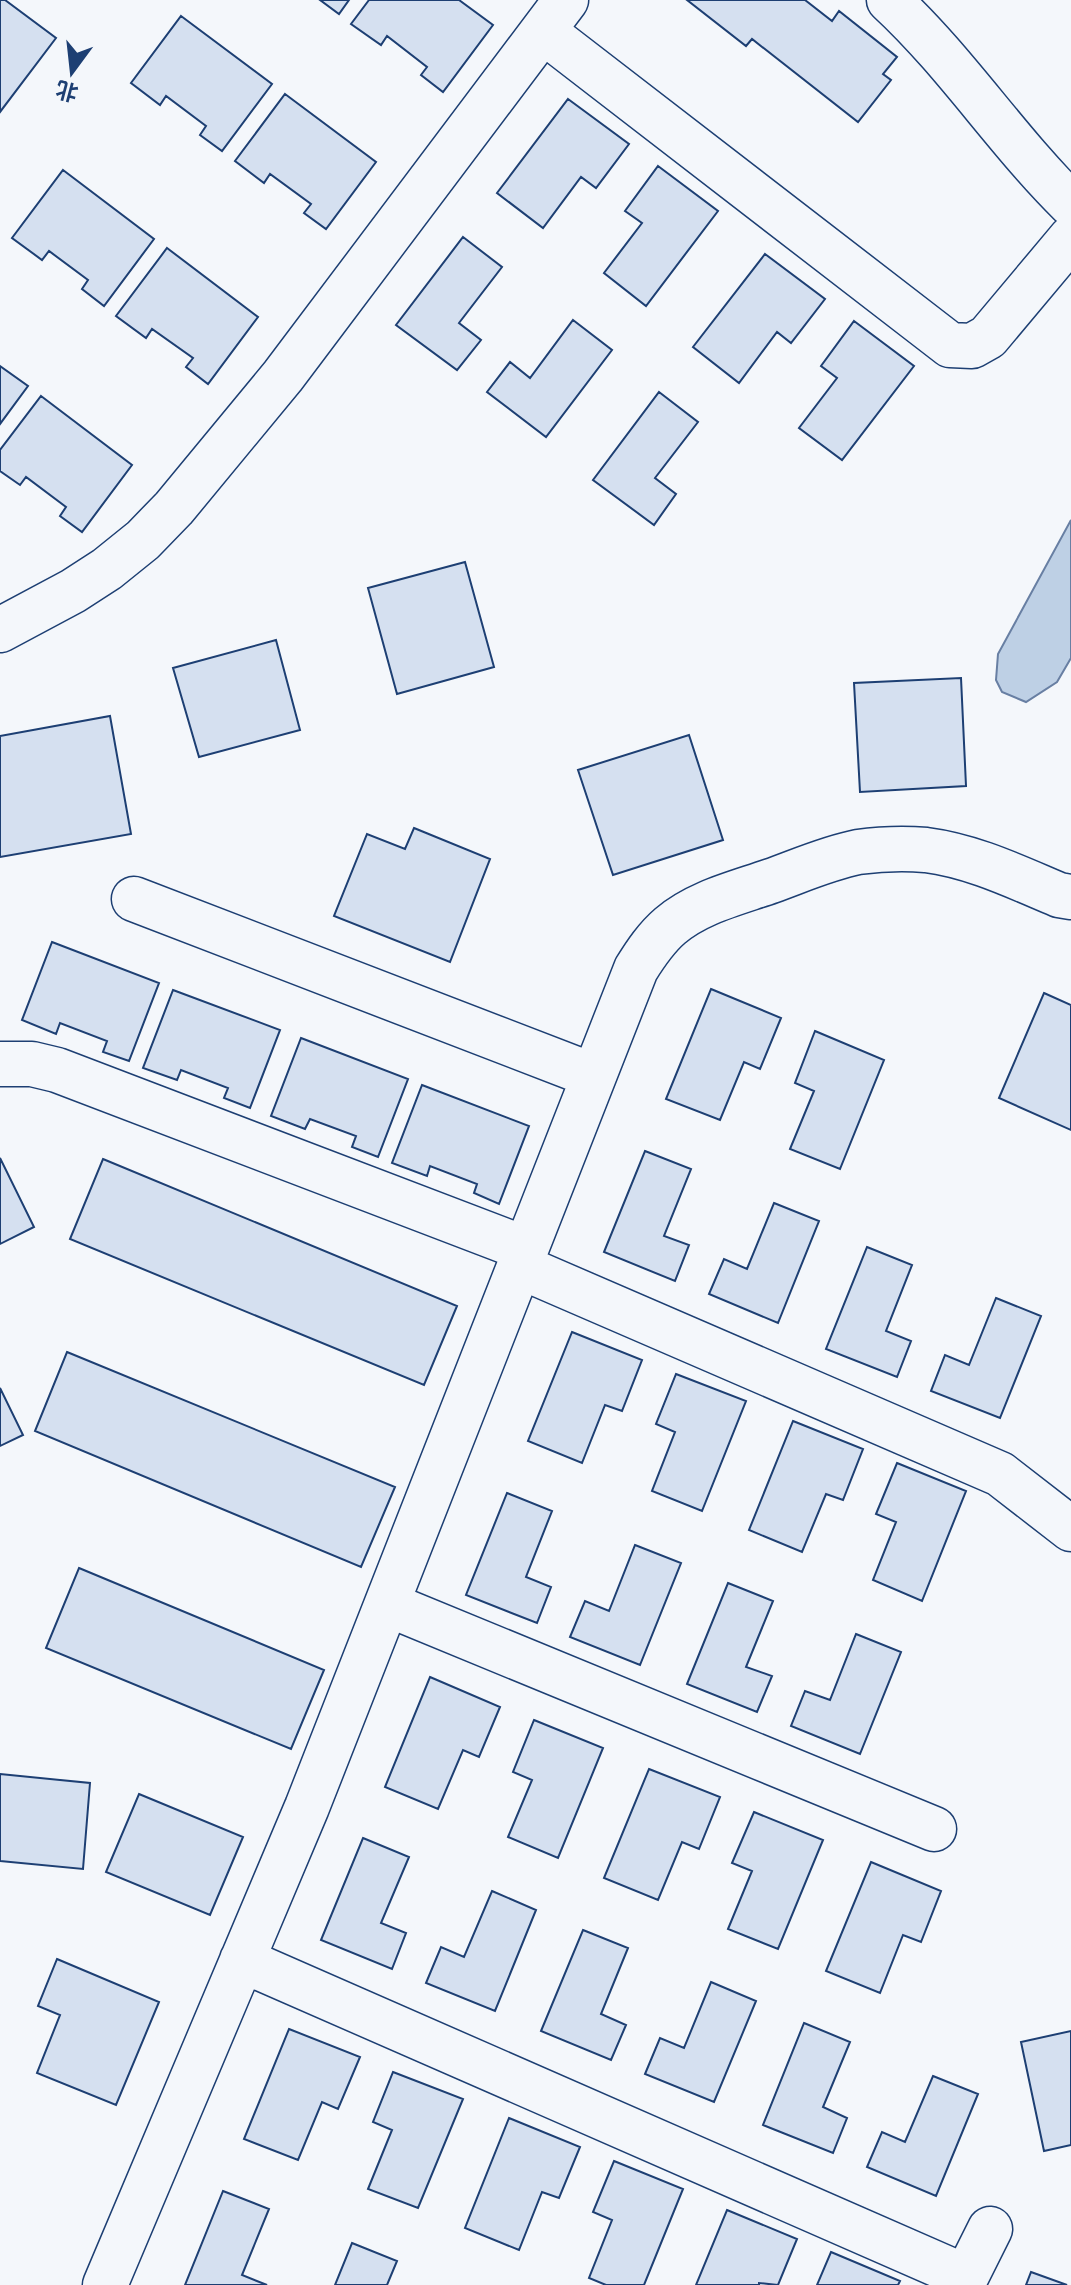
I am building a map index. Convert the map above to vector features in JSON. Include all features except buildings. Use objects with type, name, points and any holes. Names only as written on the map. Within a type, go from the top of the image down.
[{"type":"lane","points":[[889,0],[958,71],[1008,135],[1071,204]]},
{"type":"lane","points":[[0,630],[107,569],[143,540],[174,508],[283,376],[554,16],[950,345],[972,346],[988,337],[1071,238]]},
{"type":"lane","points":[[105,2285],[307,1807],[636,969],[649,948],[670,926],[696,909],[826,861],[890,849],[956,855],[1071,897]]},
{"type":"lane","points":[[134,899],[594,1076]]},
{"type":"lane","points":[[0,1064],[32,1064],[57,1070],[523,1258],[1000,1474],[1071,1529]]},
{"type":"lane","points":[[387,1604],[934,1829]]},
{"type":"lane","points":[[242,1960],[964,2281],[990,2229]]},
{"type":"water","points":[[1071,520],[1071,658],[1057,682],[1026,702],[1002,692],[996,680],[998,654]]}]
